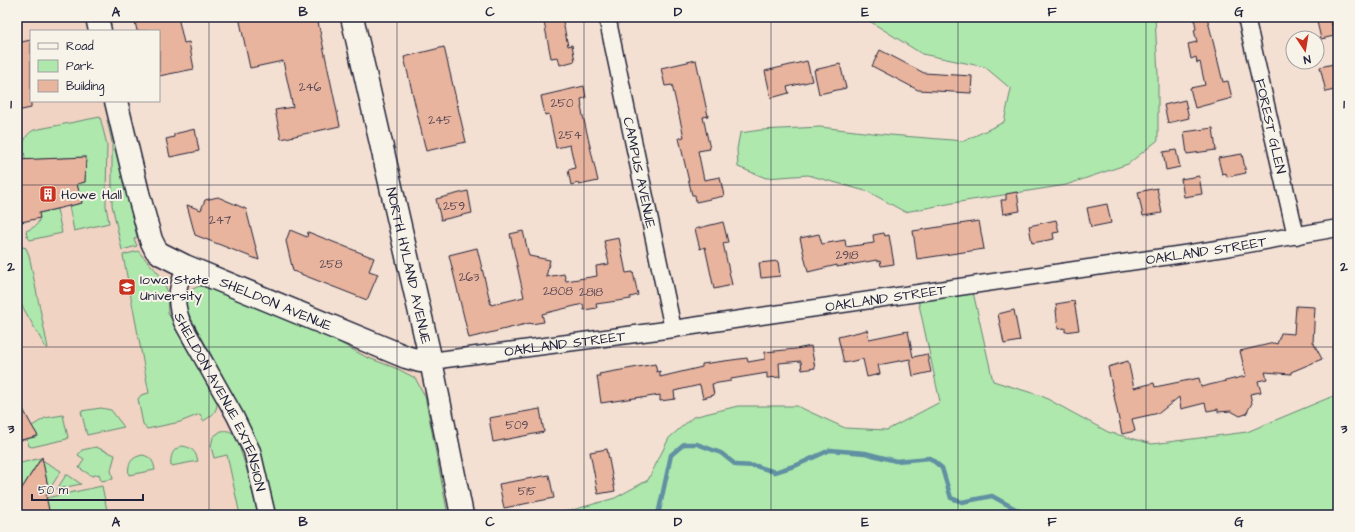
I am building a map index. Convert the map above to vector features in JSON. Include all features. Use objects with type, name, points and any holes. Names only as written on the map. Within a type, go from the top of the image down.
[{"type":"main road","points":[[97,17],[100,30]]},
{"type":"main road","name":"NORTH HYLAND AVENUE","points":[[352,17],[431,361],[462,515]]},
{"type":"main road","name":"SHELDON AVENUE","points":[[116,102],[138,193],[151,240],[156,250],[185,266],[406,357],[431,361]]},
{"type":"street","name":"CAMPUS AVENUE","points":[[607,17],[673,329]]},
{"type":"street","name":"FOREST GLEN","points":[[1246,17],[1296,236]]},
{"type":"street","name":"OAKLAND STREET","points":[[431,361],[673,329],[1223,248],[1338,228]]},
{"type":"street","name":"SHELDON AVENUE EXTENSION","points":[[185,266],[178,288],[176,300],[177,310],[182,322],[235,416],[252,451],[267,515]]},
{"type":"shaded area","name":"Iowa State University","points":[[17,17],[97,17],[100,30],[30,30],[30,102],[116,102],[151,240],[420,361],[461,515],[17,515]]},
{"type":"green space","points":[[863,17],[1155,17],[1158,75],[1158,140],[1128,164],[1066,185],[905,212],[869,192],[808,175],[766,178],[738,167],[737,149],[740,133],[761,130],[820,127],[964,141],[1004,122],[1011,89],[985,67],[922,54]]},
{"type":"green space","points":[[100,117],[107,145],[106,206],[109,223],[74,231],[69,206],[82,203],[77,184],[85,182],[85,157],[25,160],[24,143],[27,136],[34,130]]},
{"type":"green space","points":[[107,120],[111,124],[137,237],[134,239],[137,246],[122,250],[112,205],[112,142]]},
{"type":"green space","points":[[57,209],[62,233],[30,240],[26,231],[37,225],[39,213]]},
{"type":"green space","points":[[23,247],[26,248],[29,255],[48,348],[46,348],[17,297],[17,249]]},
{"type":"green space","points":[[138,251],[162,279],[167,291],[168,313],[217,398],[216,409],[210,417],[203,421],[200,414],[180,422],[147,429],[143,424],[138,399],[141,395],[149,393],[123,255]]},
{"type":"green space","points":[[200,286],[206,287],[335,340],[366,357],[398,369],[415,378],[425,396],[448,515],[275,515],[260,451],[245,417],[186,309],[187,294],[192,289]]},
{"type":"green space","points":[[973,292],[993,381],[1042,396],[1108,432],[1152,444],[1247,432],[1338,394],[1338,515],[544,515],[569,511],[615,498],[648,480],[669,438],[693,417],[738,406],[797,406],[845,428],[887,430],[940,402],[918,300]]},
{"type":"green space","points":[[101,408],[111,410],[124,427],[87,435],[81,411]]},
{"type":"green space","points":[[63,415],[68,437],[67,439],[32,447],[29,446],[27,439],[38,436],[32,426],[45,418]]},
{"type":"green space","points":[[221,431],[230,431],[236,437],[247,470],[258,515],[240,515],[227,455],[214,458],[211,447],[213,437]]},
{"type":"green space","points":[[182,446],[193,450],[198,461],[171,466],[172,454],[176,449]]},
{"type":"green space","points":[[96,447],[115,455],[111,470],[113,479],[101,481],[99,474],[92,476],[79,468],[84,459],[78,455],[82,450]]},
{"type":"green space","points":[[143,455],[152,460],[155,470],[129,475],[129,464],[135,457]]},
{"type":"green space","points":[[41,458],[17,496],[17,464]]},
{"type":"green space","points":[[42,460],[61,471],[49,490]]},
{"type":"green space","points":[[66,475],[68,475],[81,484],[57,489]]},
{"type":"green space","points":[[102,486],[108,515],[50,515],[46,498]]},
{"type":"building","points":[[134,17],[178,17],[184,43],[189,42],[194,69],[160,76],[160,30],[137,30]]},
{"type":"building","points":[[239,17],[317,17],[340,126],[281,139],[275,110],[293,107],[283,61],[250,68]]},
{"type":"building","points":[[543,17],[562,17],[568,46],[572,45],[575,61],[560,65],[558,57],[551,58]]},
{"type":"building","points":[[1194,17],[1207,17],[1223,82],[1228,81],[1232,98],[1195,108],[1190,88],[1205,85],[1200,62],[1197,63],[1196,57],[1191,59],[1188,44],[1197,42],[1194,30],[1196,29]]},
{"type":"building","points":[[1316,17],[1330,17],[1334,36],[1325,38],[1325,30],[1319,30]]},
{"type":"building","points":[[30,40],[31,108],[17,111],[17,43]]},
{"type":"building","points":[[444,47],[466,142],[426,151],[404,57]]},
{"type":"building","points":[[880,50],[924,73],[972,76],[971,93],[918,90],[872,66]]},
{"type":"building","points":[[696,60],[708,116],[703,117],[710,149],[698,151],[704,180],[720,177],[724,196],[696,202],[695,195],[692,195],[679,138],[684,137],[672,85],[665,86],[661,68]]},
{"type":"building","points":[[807,61],[812,81],[787,87],[789,93],[771,98],[765,71]]},
{"type":"building","points":[[1338,63],[1338,89],[1326,92],[1321,70],[1325,70],[1325,66]]},
{"type":"building","points":[[840,64],[846,88],[819,94],[814,70]]},
{"type":"building","points":[[584,86],[586,98],[581,99],[581,107],[598,181],[571,185],[568,170],[575,168],[570,145],[556,148],[549,114],[545,115],[541,96]]},
{"type":"building","points":[[1185,100],[1189,118],[1168,123],[1164,105]]},
{"type":"building","points":[[1213,128],[1216,150],[1187,154],[1184,132]]},
{"type":"building","points":[[195,129],[199,151],[170,157],[166,139],[174,137],[174,134]]},
{"type":"building","points":[[1176,150],[1180,167],[1166,170],[1163,152]]},
{"type":"building","points":[[1242,154],[1246,173],[1227,177],[1226,173],[1222,174],[1218,158]]},
{"type":"building","name":"Howe Hall","points":[[86,157],[85,182],[77,184],[82,203],[39,213],[40,218],[17,223],[17,160]]},
{"type":"building","points":[[1199,176],[1202,194],[1184,197],[1181,179]]},
{"type":"building","points":[[1157,188],[1162,213],[1143,216],[1138,192]]},
{"type":"building","points":[[468,191],[472,213],[441,220],[436,199]]},
{"type":"building","points":[[1017,192],[1020,211],[1003,214],[1001,200],[1006,200],[1006,194]]},
{"type":"building","points":[[218,197],[246,209],[259,260],[195,235],[187,205],[201,210],[205,200]]},
{"type":"building","points":[[1107,204],[1111,223],[1091,227],[1087,208]]},
{"type":"building","points":[[1056,220],[1059,232],[1053,233],[1054,239],[1032,243],[1029,226]]},
{"type":"building","points":[[979,221],[984,249],[917,259],[913,231]]},
{"type":"building","points":[[723,222],[728,242],[723,243],[732,285],[714,289],[705,247],[700,249],[695,229]]},
{"type":"building","points":[[290,230],[307,237],[308,232],[374,258],[369,271],[378,274],[367,300],[293,271],[286,241]]},
{"type":"building","points":[[523,231],[529,256],[550,260],[546,277],[564,274],[566,281],[597,276],[596,266],[609,264],[604,241],[619,238],[626,273],[633,272],[638,295],[630,297],[631,299],[596,304],[597,308],[584,310],[583,304],[542,314],[544,322],[530,323],[469,338],[449,255],[477,248],[491,305],[524,297],[510,234]]},
{"type":"building","points":[[884,233],[885,236],[889,235],[894,264],[881,266],[880,261],[877,262],[877,260],[837,267],[837,265],[808,272],[800,238],[819,234],[822,244],[845,240],[846,247],[874,243],[873,235]]},
{"type":"building","points":[[778,261],[780,276],[761,278],[759,263]]},
{"type":"building","points":[[1074,301],[1079,330],[1065,332],[1065,328],[1058,329],[1056,304]]},
{"type":"building","points":[[1296,306],[1315,307],[1313,342],[1322,359],[1291,372],[1291,374],[1265,372],[1267,379],[1258,381],[1261,392],[1250,394],[1252,403],[1246,414],[1240,416],[1231,411],[1218,412],[1218,409],[1207,411],[1205,403],[1181,409],[1179,397],[1159,413],[1132,419],[1135,431],[1122,434],[1108,367],[1128,361],[1134,388],[1154,383],[1155,387],[1199,378],[1201,387],[1246,376],[1240,351],[1274,343],[1277,344],[1281,333],[1294,334]]},
{"type":"building","points":[[1014,310],[1020,341],[1004,344],[998,314]]},
{"type":"building","points":[[867,330],[869,339],[908,331],[913,357],[927,354],[931,372],[913,376],[910,359],[878,365],[880,374],[867,377],[863,359],[844,363],[838,337]]},
{"type":"building","points":[[811,346],[815,368],[802,370],[801,361],[779,363],[780,377],[767,378],[767,373],[712,384],[714,395],[703,398],[700,385],[674,391],[675,399],[660,401],[660,395],[601,403],[597,376],[600,376],[599,374],[655,364],[657,372],[660,371],[660,377],[702,367],[702,364],[747,358],[748,362],[765,359],[765,352]]},
{"type":"building","points":[[17,398],[32,426],[38,436],[17,441]]},
{"type":"building","points":[[540,409],[544,432],[493,442],[489,418]]},
{"type":"building","points":[[607,449],[615,491],[598,494],[590,452]]},
{"type":"building","points":[[42,457],[49,492],[46,496],[50,515],[17,515],[17,496]]},
{"type":"building","points":[[549,475],[554,498],[504,508],[499,484]]},
{"type":"waterway","points":[[658,515],[671,455],[684,444],[697,444],[721,453],[736,465],[756,466],[775,472],[797,465],[830,450],[865,453],[896,461],[930,458],[942,468],[951,498],[962,502],[992,496],[1021,512],[1022,515]]},
{"type":"place","name":"Howe Hall","points":[[48,194]]},
{"type":"place","name":"Iowa State University","points":[[127,287]]}]
